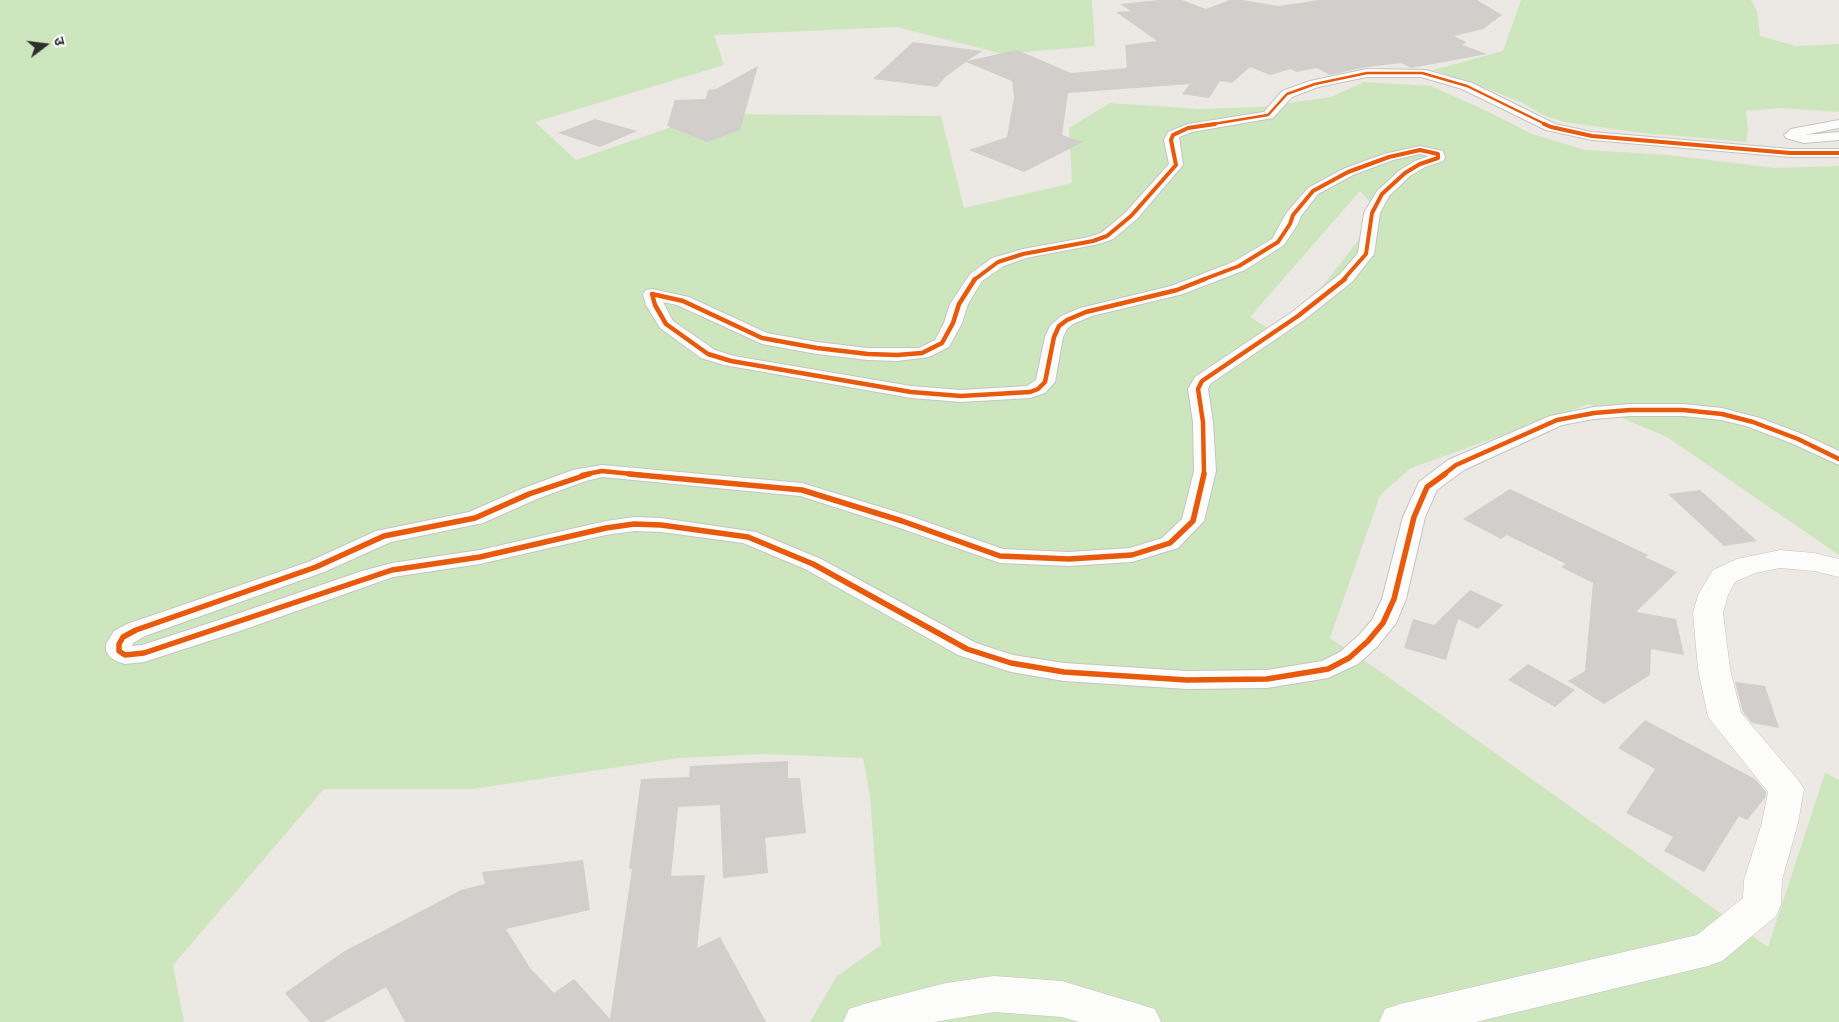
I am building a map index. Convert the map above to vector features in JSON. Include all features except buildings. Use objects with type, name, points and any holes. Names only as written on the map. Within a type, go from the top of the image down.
[{"type":"street","points":[[1839,153],[1790,153],[1669,144],[1582,134],[1551,127],[1467,86],[1422,73],[1367,73],[1315,84],[1287,94],[1268,115],[1188,128],[1173,135],[1171,140],[1176,165],[1131,216],[1107,236],[1093,241],[1023,254],[998,262],[976,278],[959,304],[953,324],[942,342],[922,353],[897,355],[868,354],[817,348],[762,338],[684,301],[652,294],[655,305],[666,324],[692,345],[708,354],[731,361],[911,392],[961,396],[1030,392],[1038,389],[1045,382],[1054,336],[1059,326],[1066,320],[1086,312],[1177,290],[1239,266],[1278,242],[1290,224],[1293,215],[1313,191],[1348,172],[1389,157],[1420,150],[1438,154],[1438,158],[1420,164],[1405,172],[1382,194],[1372,213],[1366,254],[1346,278],[1298,316],[1202,381],[1198,389],[1203,422],[1205,471],[1193,521],[1170,543],[1132,555],[1069,559],[1000,556],[802,490],[602,472],[581,476],[529,494],[475,518],[384,536],[316,567],[136,630],[123,637],[119,644],[119,651],[125,655],[132,655],[163,647],[392,570],[480,557],[606,528],[634,524],[662,525],[748,538],[813,564],[967,650],[1011,663],[1064,672],[1187,680],[1267,678],[1328,669],[1349,658],[1368,641],[1382,623],[1394,599],[1414,517],[1427,487],[1456,465],[1522,434],[1558,420],[1594,413],[1630,410],[1683,410],[1722,414],[1753,422],[1798,439],[1839,459]]},
{"type":"street","points":[[1839,124],[1796,132],[1791,135],[1804,139],[1839,136]]},
{"type":"street","points":[[1400,1022],[1708,949],[1762,905],[1764,880],[1780,823],[1786,790],[1725,717],[1714,668],[1708,613],[1713,595],[1723,576],[1748,565],[1780,559],[1814,562],[1839,568]]},
{"type":"street","points":[[864,1022],[946,1001],[994,994],[1062,999],[1140,1022]]},
{"type":"green space","points":[[0,0],[1092,0],[1095,46],[1003,54],[897,27],[714,35],[724,65],[535,122],[576,160],[709,114],[941,116],[964,208],[1072,183],[1069,128],[1110,103],[1199,109],[1261,107],[1331,97],[1364,82],[1431,86],[1532,134],[1585,150],[1668,155],[1775,168],[1839,166],[1839,555],[1667,437],[1589,404],[1411,468],[1380,495],[1330,638],[1381,672],[1768,947],[1825,773],[1839,780],[1839,1022],[810,1022],[837,976],[881,945],[870,796],[863,758],[764,754],[679,758],[472,789],[324,789],[173,965],[184,1022],[0,1022]],"holes":[[[1360,191],[1380,213],[1282,337],[1250,317]]]},
{"type":"green space","points":[[1521,0],[1751,0],[1757,11],[1760,36],[1796,46],[1839,44],[1839,112],[1781,108],[1746,111],[1748,129],[1746,142],[1643,133],[1564,122],[1543,115],[1523,103],[1478,85],[1433,70],[1503,51]]},
{"type":"cycle path","points":[[1839,153],[1790,153],[1592,136],[1551,127],[1467,86],[1422,73],[1367,73],[1315,84],[1287,94],[1268,115],[1188,128],[1173,135],[1171,140],[1176,165],[1131,216],[1107,236],[1093,241],[1023,254],[998,262],[976,278],[959,304],[953,323],[942,343],[922,353],[897,355],[868,354],[817,348],[762,338],[683,301],[652,294],[655,305],[666,324],[708,354],[731,361],[911,392],[961,396],[1030,392],[1038,389],[1045,382],[1054,337],[1059,326],[1067,320],[1086,312],[1177,290],[1239,266],[1278,242],[1290,224],[1293,215],[1313,191],[1348,172],[1389,157],[1420,150],[1438,154],[1438,158],[1420,164],[1405,173],[1382,194],[1372,213],[1366,254],[1346,278],[1298,316],[1202,381],[1198,389],[1203,422],[1205,471],[1193,521],[1170,543],[1132,555],[1069,559],[1000,556],[902,521],[802,490],[602,471],[581,475],[529,494],[475,518],[384,536],[316,567],[136,630],[123,637],[119,644],[119,651],[125,655],[144,653],[392,570],[480,557],[606,528],[634,524],[661,525],[748,537],[813,564],[967,649],[1011,663],[1064,672],[1187,680],[1267,679],[1328,669],[1349,658],[1368,641],[1383,623],[1394,599],[1414,517],[1427,487],[1456,465],[1557,420],[1594,413],[1630,410],[1683,410],[1722,414],[1753,422],[1798,439],[1839,459]]}]
